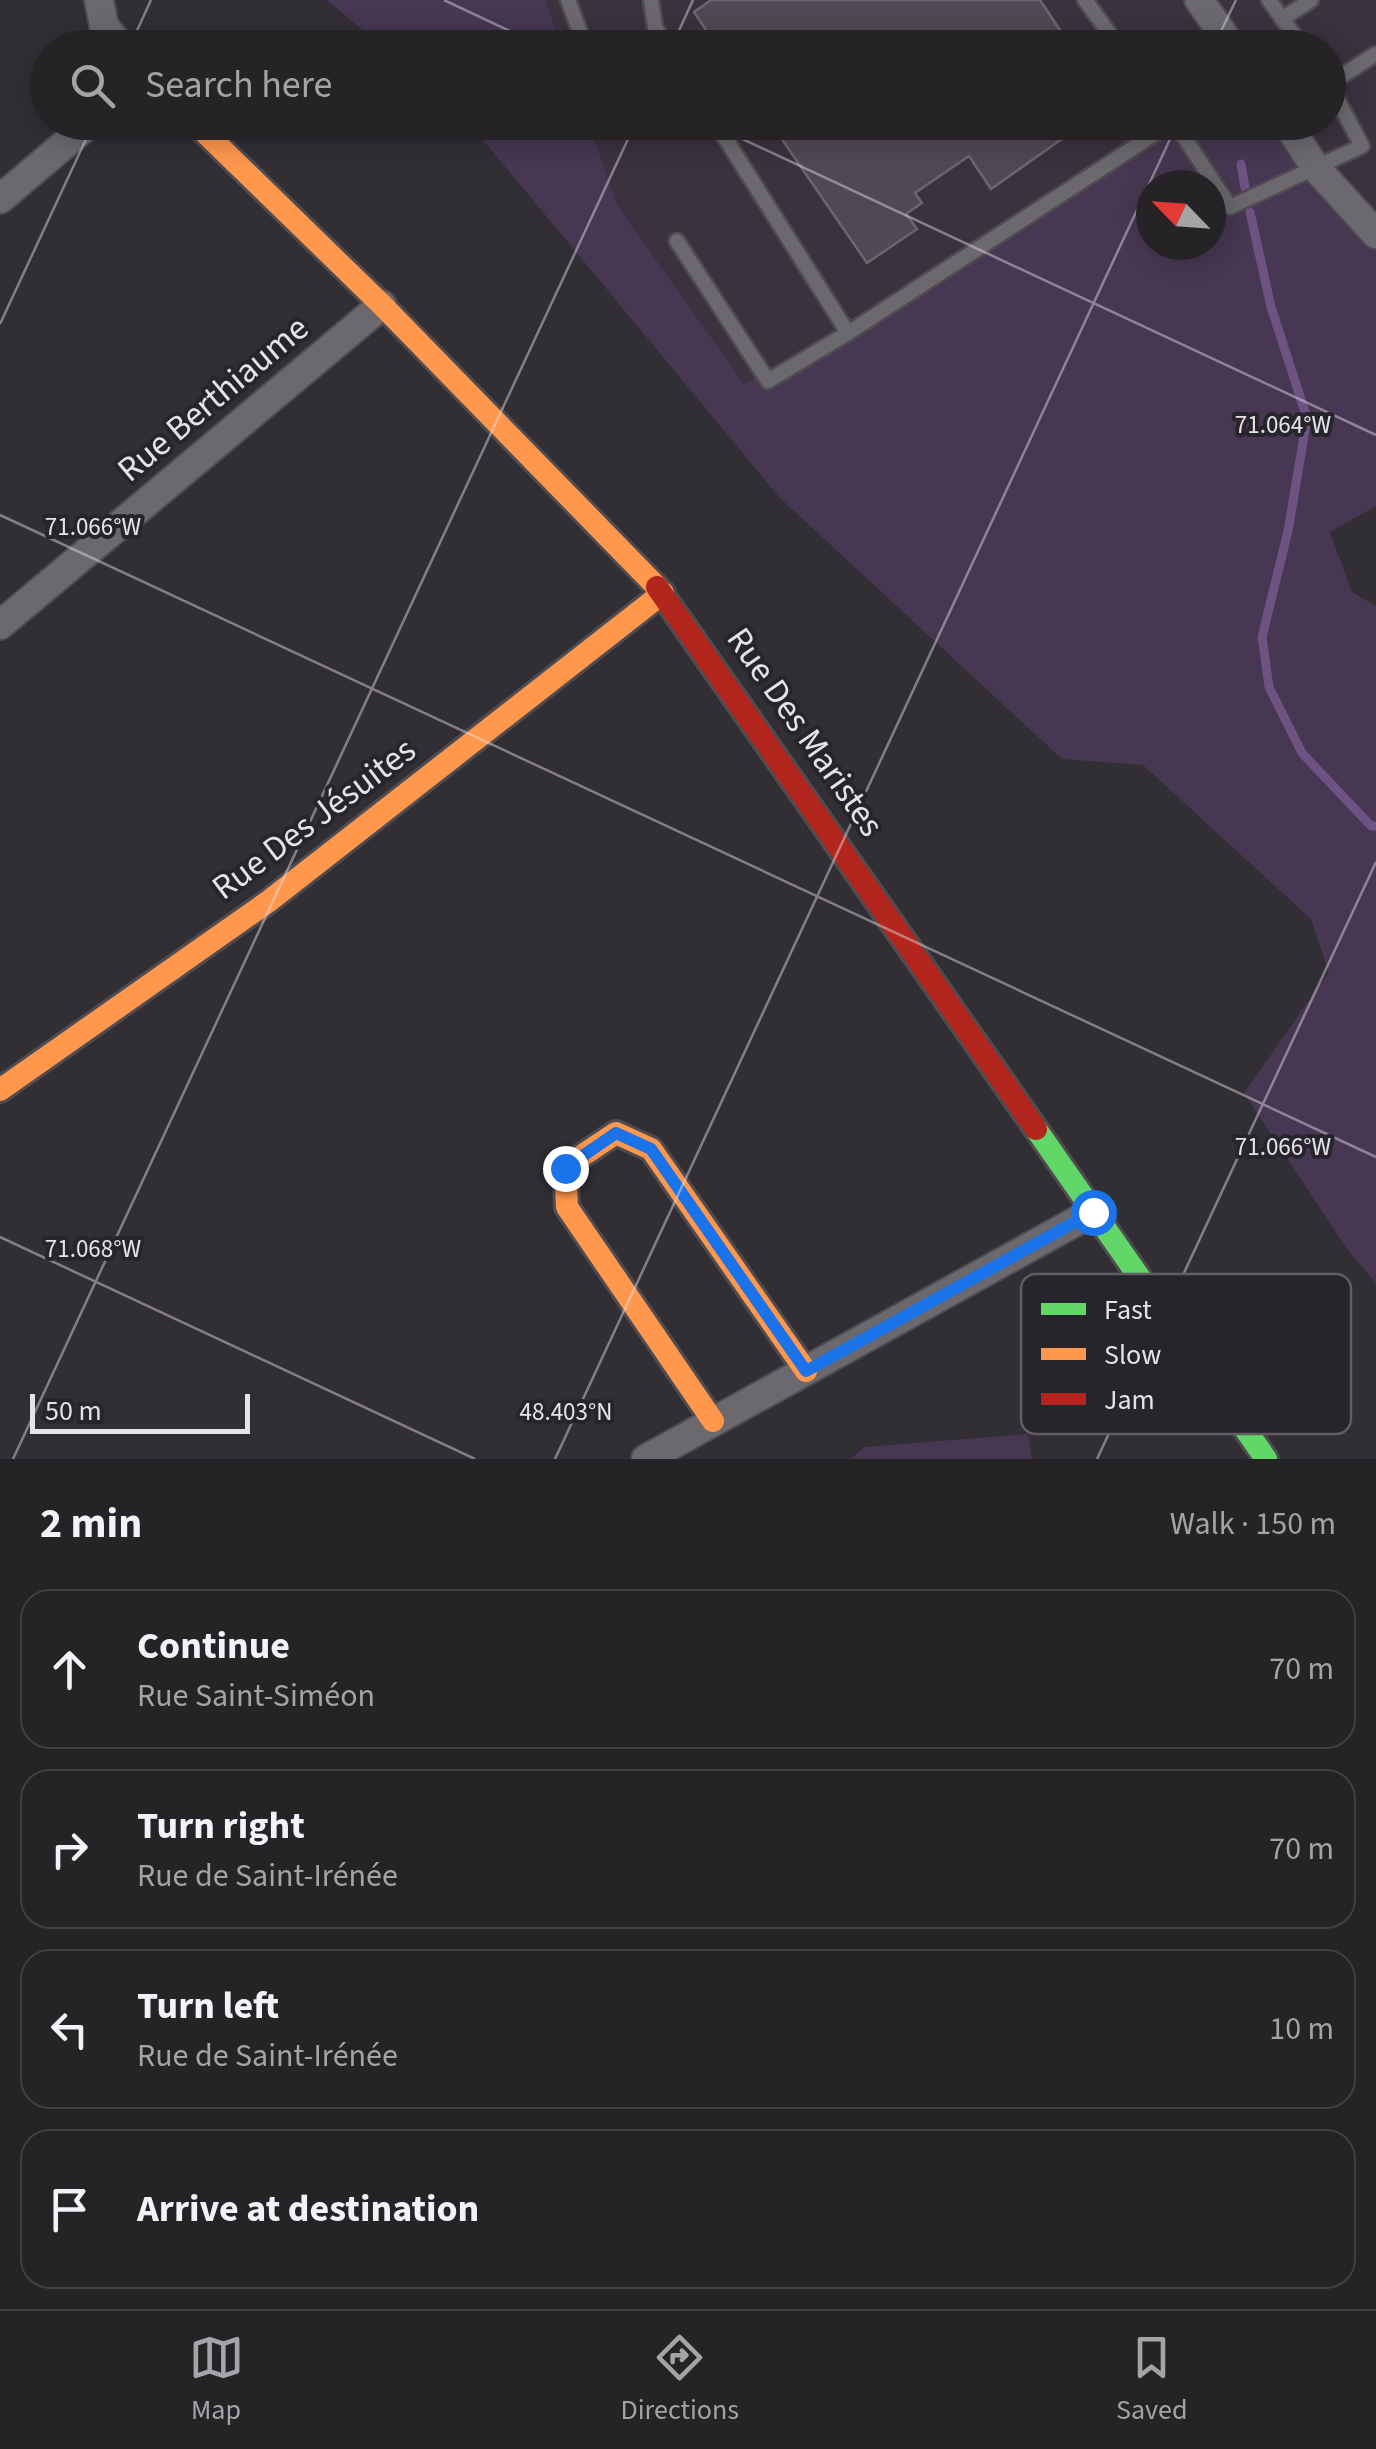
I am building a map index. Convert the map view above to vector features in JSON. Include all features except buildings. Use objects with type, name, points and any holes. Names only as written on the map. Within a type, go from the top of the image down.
[{"type":"street","points":[[99,0],[107,30]]},
{"type":"street","points":[[1199,0],[1220,30]]},
{"type":"street","points":[[0,200],[70,140]]},
{"type":"street","name":"Rue Des Maristes","points":[[212,140],[382,305],[663,593],[1136,1274]]},
{"type":"street","points":[[1298,140],[1315,166],[1376,234]]},
{"type":"street","name":"Rue Berthiaume","points":[[0,624],[382,305]]},
{"type":"street","name":"Rue Des Jésuites","points":[[0,1090],[268,901],[663,593]]},
{"type":"street","points":[[713,1421],[566,1207],[565,1168],[616,1133],[651,1149],[806,1371]]},
{"type":"street","points":[[646,1459],[1093,1212]]},
{"type":"street","name":"Rue Des Maristes","points":[[1248,1434],[1266,1459]]},
{"type":"lane","points":[[568,0],[579,30]]},
{"type":"lane","points":[[651,0],[657,30]]},
{"type":"lane","points":[[1085,0],[1107,30]]},
{"type":"lane","points":[[1269,0],[1290,30]]},
{"type":"lane","points":[[1282,19],[1311,0]]},
{"type":"lane","points":[[1346,73],[1376,54]]},
{"type":"lane","points":[[1186,140],[1230,207],[1315,166],[1369,146],[1346,110]]},
{"type":"lane","points":[[727,140],[848,333]]},
{"type":"lane","points":[[677,240],[768,381],[1146,140]]},
{"type":"shaded area","points":[[327,0],[545,0],[556,30],[363,30]]},
{"type":"shaded area","points":[[545,0],[1376,0],[1376,234],[1300,140],[1346,140],[1346,30],[556,30]]},
{"type":"shaded area","points":[[483,140],[594,140],[618,206],[744,384],[952,265],[1052,198],[1124,140],[1300,140],[1376,234],[1376,506],[1330,532],[1352,592],[1376,606],[1376,1283],[1347,1249],[1244,1093],[1329,972],[1311,919],[1143,765],[1062,759],[780,498]]},
{"type":"shaded area","points":[[594,140],[1125,140],[1094,168],[876,312],[744,384],[618,206]]},
{"type":"shaded area","points":[[1028,1434],[1032,1459],[850,1459],[865,1447]]},
{"type":"waterway","points":[[1241,164],[1245,188]]},
{"type":"waterway","points":[[1250,212],[1271,307],[1307,418],[1288,531],[1262,637],[1269,687],[1302,753],[1371,826],[1376,826]]},
{"type":"traffic: fast","points":[[1036,1129],[1137,1274]]},
{"type":"traffic: fast","points":[[1249,1434],[1266,1459]]},
{"type":"traffic: slow","points":[[212,140],[382,305],[657,587]]},
{"type":"traffic: slow","points":[[0,1090],[269,901],[663,593]]},
{"type":"traffic: slow","points":[[713,1421],[567,1207],[565,1167],[616,1133],[651,1149],[806,1371]]},
{"type":"traffic: jam","points":[[657,587],[1036,1129]]},
{"type":"route","points":[[565,1168],[616,1133],[651,1149],[806,1371],[1093,1212]]}]
